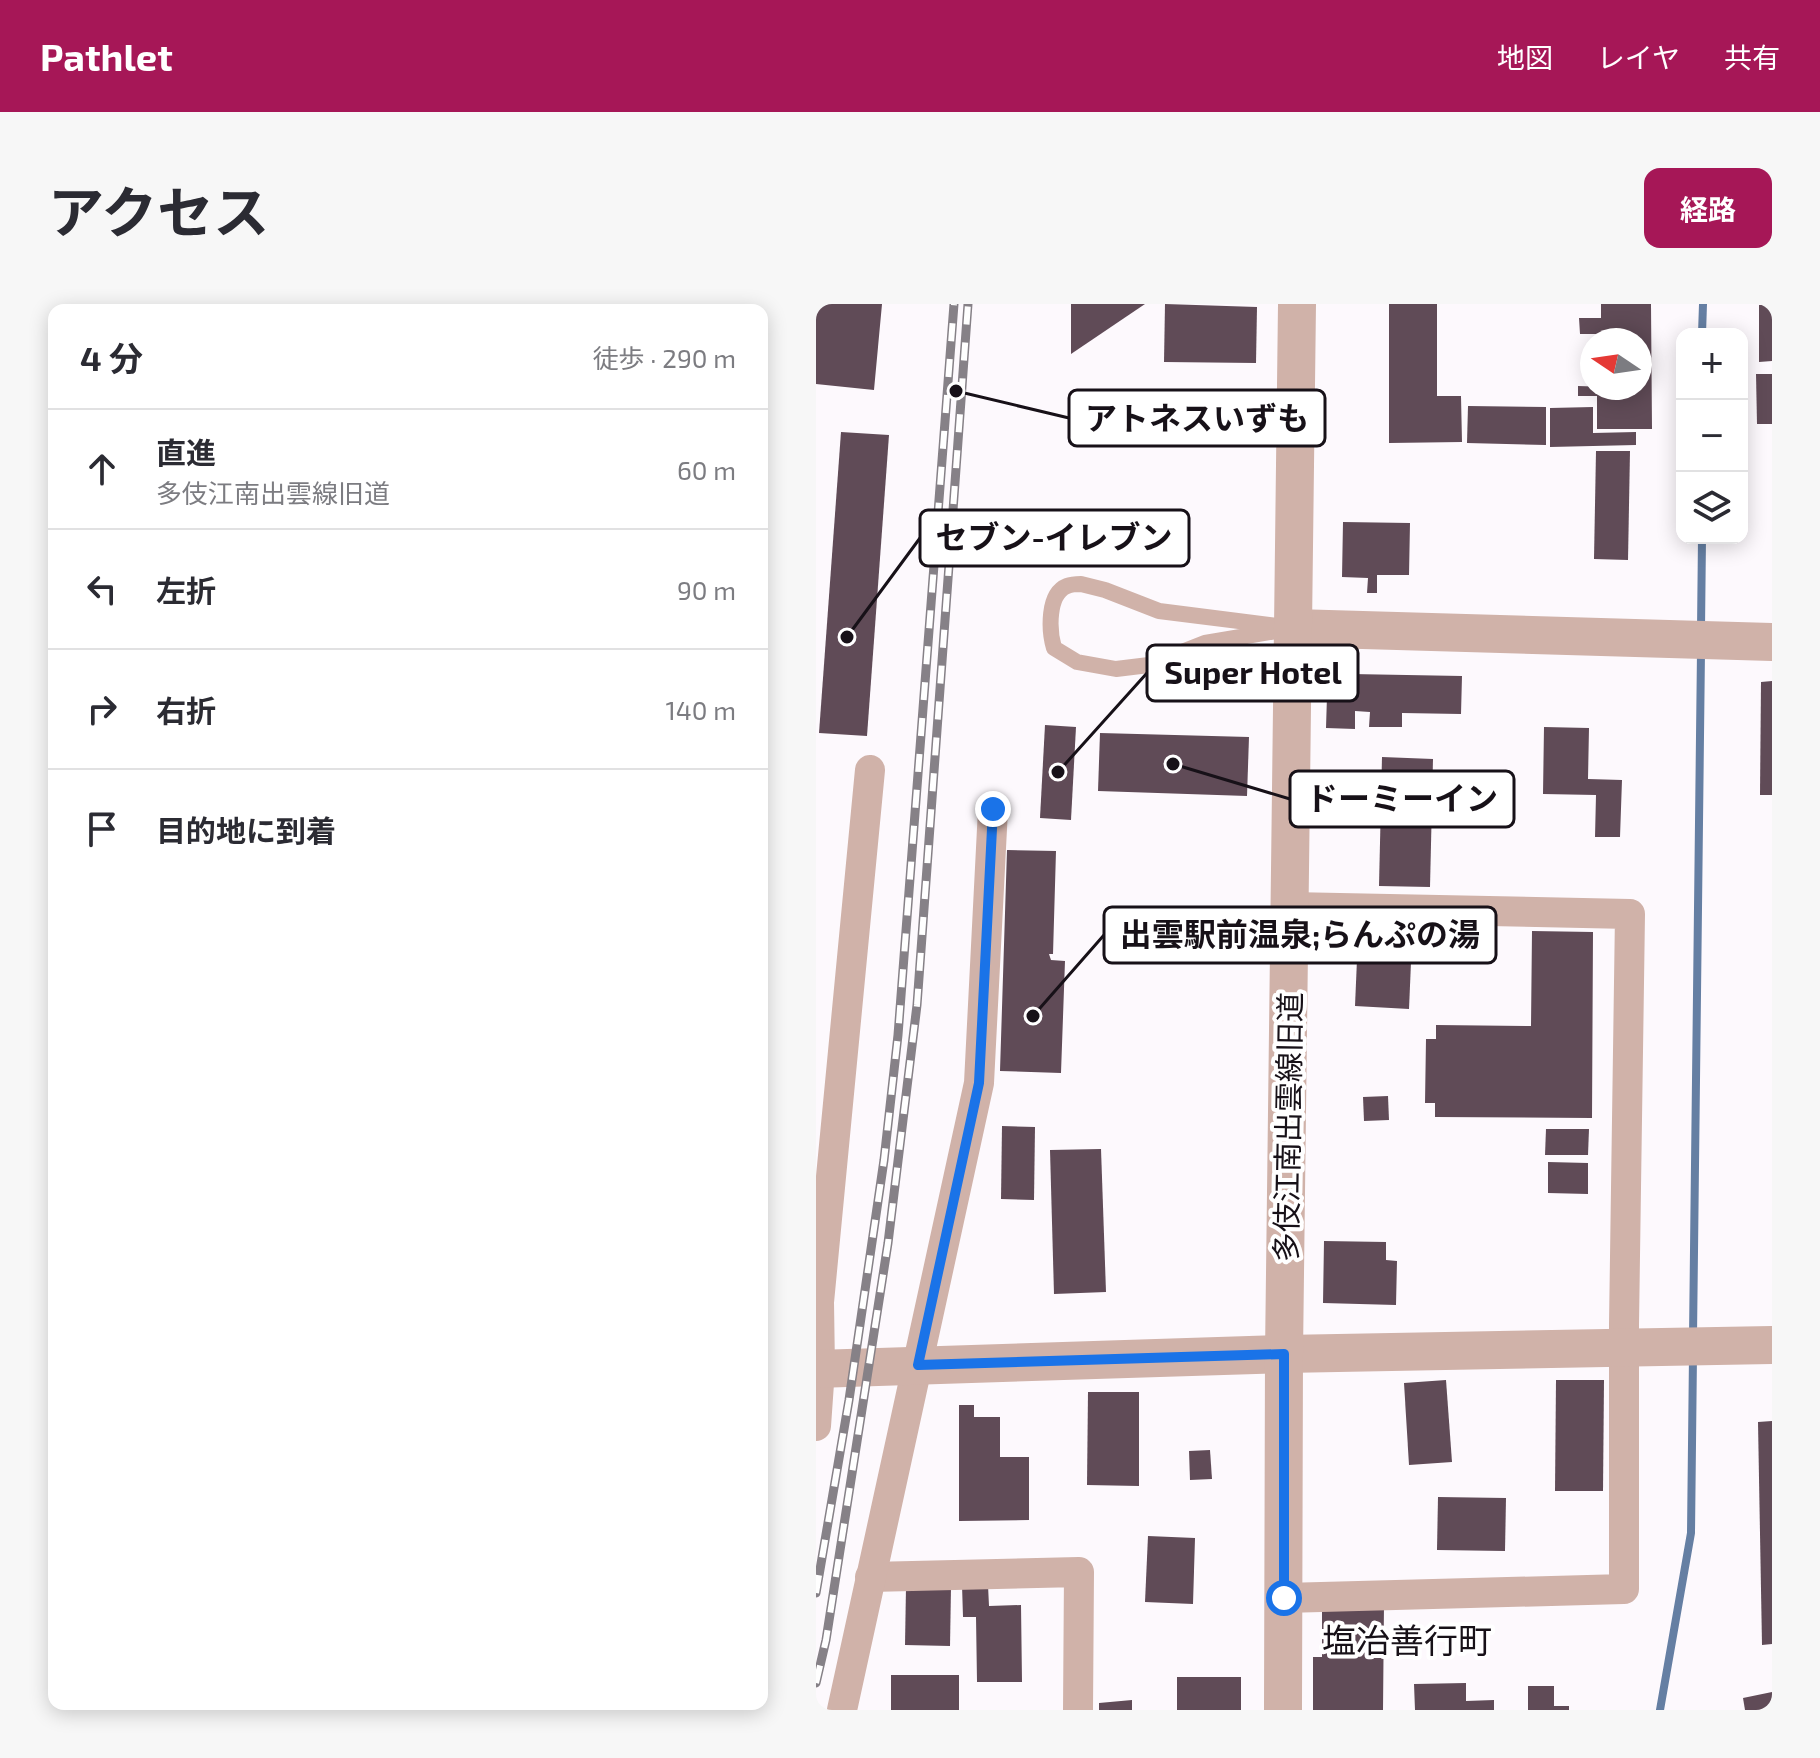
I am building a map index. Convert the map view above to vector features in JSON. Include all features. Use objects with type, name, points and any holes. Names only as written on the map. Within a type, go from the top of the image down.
[{"type":"street","name":"多伎江南出雲線旧道","points":[[1283,1710],[1284,1354],[1297,304]]},
{"type":"street","points":[[1294,628],[1772,642]]},
{"type":"street","points":[[816,1426],[819,1302],[870,770]]},
{"type":"street","points":[[842,1710],[979,1083],[993,809]]},
{"type":"street","points":[[1284,1598],[1624,1589],[1637,1347],[1630,914],[1290,907]]},
{"type":"street","points":[[818,1369],[1284,1354],[1772,1345]]},
{"type":"street","points":[[870,1577],[1079,1572],[1078,1710]]},
{"type":"lane","points":[[1081,584],[1159,611],[1294,628],[1205,643],[1149,665],[1116,669],[1077,662],[1054,648],[1049,632],[1056,597],[1066,586],[1081,584]]},
{"type":"building","points":[[816,304],[882,304],[874,390],[816,384]]},
{"type":"building","points":[[1071,304],[1145,304],[1071,354]]},
{"type":"building","points":[[1165,304],[1257,307],[1256,363],[1164,362]]},
{"type":"building","points":[[1389,304],[1437,304],[1437,396],[1461,396],[1462,442],[1389,443]]},
{"type":"building","points":[[1601,304],[1651,304],[1651,328],[1580,328],[1580,334],[1579,318],[1601,318]]},
{"type":"building","points":[[1759,305],[1772,305],[1772,361],[1759,362]]},
{"type":"building","points":[[1756,374],[1772,374],[1772,424],[1757,424]]},
{"type":"building","points":[[1597,400],[1652,400],[1652,429],[1597,429]]},
{"type":"building","points":[[1468,406],[1546,407],[1546,445],[1467,443]]},
{"type":"building","points":[[1593,407],[1593,433],[1636,432],[1636,445],[1550,447],[1550,408]]},
{"type":"building","points":[[841,432],[889,435],[867,736],[819,733]]},
{"type":"building","points":[[1596,451],[1630,451],[1628,560],[1594,559]]},
{"type":"building","points":[[1343,522],[1410,523],[1409,575],[1377,575],[1377,593],[1367,593],[1368,578],[1342,577]]},
{"type":"building","points":[[1351,674],[1462,676],[1461,714],[1402,713],[1402,727],[1369,727],[1370,712],[1355,711],[1355,729],[1326,728],[1327,696]]},
{"type":"building","points":[[1772,681],[1772,795],[1760,795],[1761,682]]},
{"type":"building","points":[[1045,725],[1076,727],[1071,820],[1040,818]]},
{"type":"building","points":[[1544,727],[1589,728],[1588,779],[1622,780],[1620,837],[1595,837],[1596,795],[1543,794]]},
{"type":"building","points":[[1100,733],[1249,737],[1247,796],[1098,791]]},
{"type":"building","points":[[1382,757],[1433,759],[1430,887],[1379,886]]},
{"type":"building","points":[[1007,850],[1056,851],[1053,954],[1049,954],[1051,960],[1065,961],[1061,1073],[1000,1071]]},
{"type":"building","points":[[1532,931],[1593,932],[1592,1118],[1435,1117],[1435,1103],[1425,1103],[1426,1039],[1436,1039],[1436,1025],[1531,1026]]},
{"type":"building","points":[[1358,936],[1412,939],[1409,1009],[1355,1006]]},
{"type":"building","points":[[1388,1096],[1389,1120],[1364,1121],[1363,1097]]},
{"type":"building","points":[[1002,1126],[1035,1127],[1034,1200],[1001,1199]]},
{"type":"building","points":[[1546,1129],[1589,1129],[1588,1155],[1545,1155]]},
{"type":"building","points":[[1101,1149],[1106,1292],[1054,1294],[1050,1150]]},
{"type":"building","points":[[1548,1162],[1588,1163],[1588,1194],[1548,1193]]},
{"type":"building","points":[[1324,1241],[1386,1242],[1386,1260],[1397,1261],[1396,1305],[1323,1303]]},
{"type":"building","points":[[1446,1380],[1452,1462],[1409,1465],[1404,1383]]},
{"type":"building","points":[[1556,1380],[1604,1380],[1603,1491],[1555,1491]]},
{"type":"building","points":[[1088,1392],[1139,1392],[1139,1486],[1087,1485]]},
{"type":"building","points":[[959,1405],[974,1405],[974,1417],[1000,1417],[1000,1457],[1029,1457],[1029,1520],[959,1521]]},
{"type":"building","points":[[1772,1421],[1772,1644],[1762,1645],[1758,1422]]},
{"type":"building","points":[[1210,1450],[1212,1479],[1190,1480],[1189,1451]]},
{"type":"building","points":[[1438,1497],[1506,1498],[1505,1551],[1437,1550]]},
{"type":"building","points":[[1148,1536],[1195,1538],[1193,1604],[1145,1602]]},
{"type":"building","points":[[962,1585],[988,1585],[989,1606],[1021,1605],[1022,1682],[977,1682],[976,1617],[963,1617]]},
{"type":"building","points":[[906,1587],[951,1587],[950,1646],[905,1645]]},
{"type":"building","points":[[1322,1604],[1384,1604],[1383,1710],[1313,1710],[1313,1657],[1322,1657]]},
{"type":"building","points":[[891,1675],[959,1675],[959,1710],[891,1710]]},
{"type":"building","points":[[1177,1677],[1241,1677],[1241,1710],[1177,1710]]},
{"type":"building","points":[[1466,1683],[1466,1701],[1494,1700],[1494,1710],[1415,1710],[1414,1684]]},
{"type":"building","points":[[1528,1686],[1554,1686],[1554,1706],[1569,1706],[1569,1710],[1528,1710]]},
{"type":"building","points":[[1772,1692],[1772,1710],[1745,1710],[1743,1698]]},
{"type":"building","points":[[1132,1700],[1132,1710],[1099,1710],[1099,1703]]},
{"type":"waterway","points":[[1702,328],[1703,304]]},
{"type":"waterway","points":[[1701,629],[1702,544]]},
{"type":"waterway","points":[[1693,1337],[1701,651]]},
{"type":"waterway","points":[[1660,1710],[1691,1533],[1693,1355]]},
{"type":"railway","points":[[816,1593],[849,1400],[884,1160],[898,1035],[954,304]]},
{"type":"railway","points":[[816,1683],[826,1640],[888,1243],[917,1005],[968,304]]},
{"type":"place","name":"アトネスいずも","points":[[956,391]]},
{"type":"place","name":"セブン-イレブン","points":[[847,637]]},
{"type":"place","name":"ドーミーイン","points":[[1173,764]]},
{"type":"place","name":"Super Hotel","points":[[1058,772]]},
{"type":"place","name":"出雲駅前温泉;らんぷの湯","points":[[1033,1016]]},
{"type":"district","name":"塩冶善行町","points":[[1407,1639]]},
{"type":"route","points":[[993,809],[979,1083],[918,1365],[1284,1354],[1284,1598]]}]
